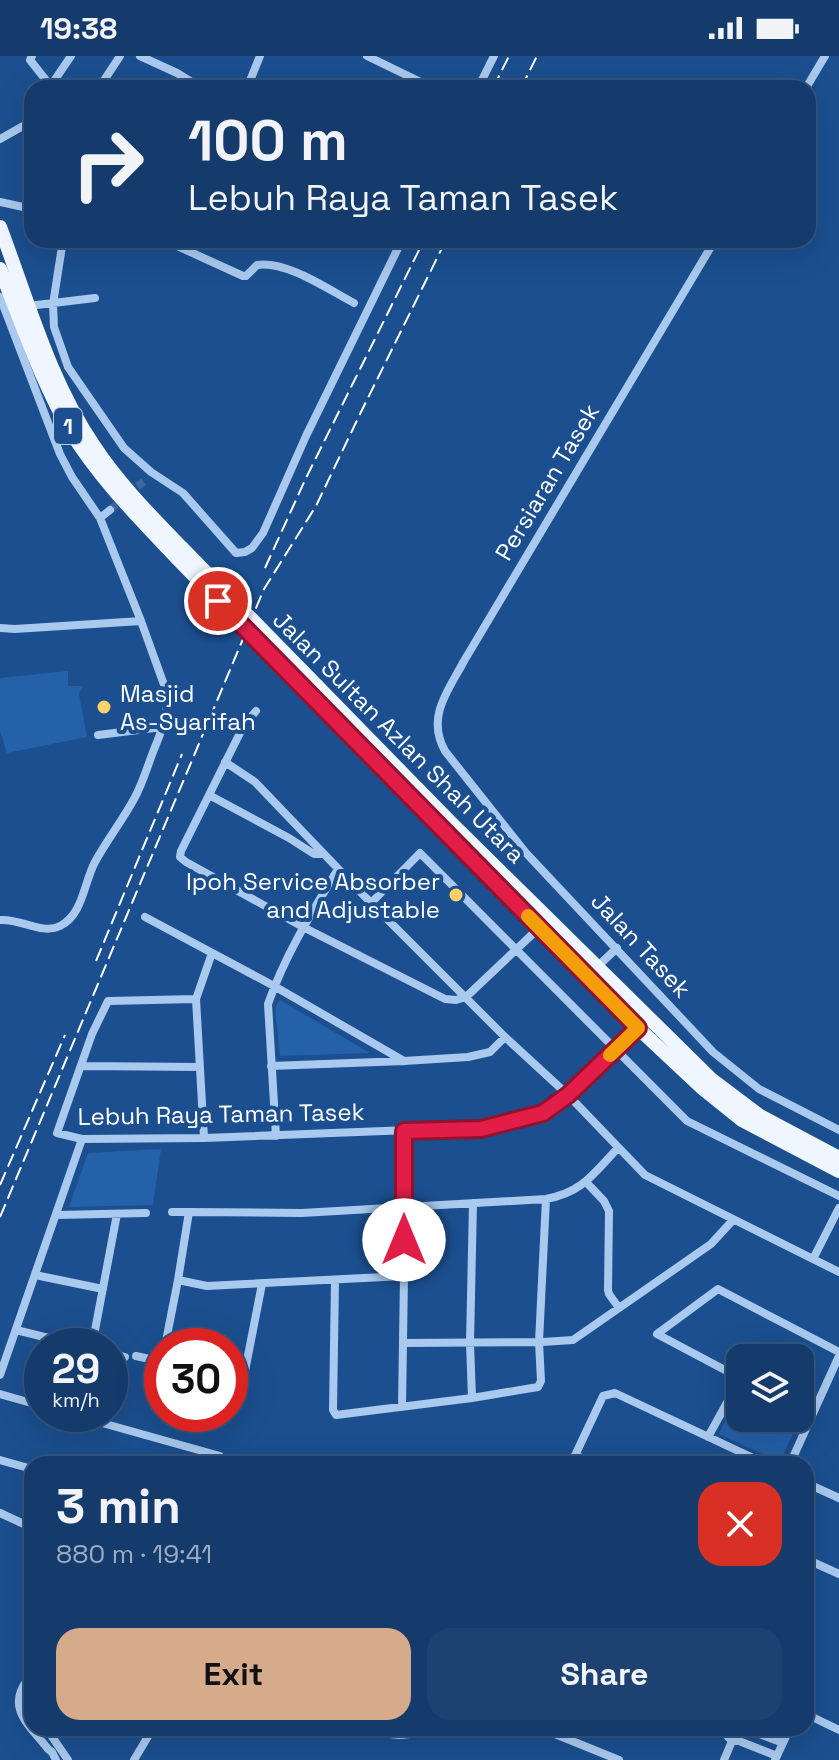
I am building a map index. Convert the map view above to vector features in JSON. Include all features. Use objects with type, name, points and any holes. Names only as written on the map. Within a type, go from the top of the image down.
[{"type":"main road","name":"Jalan Sultan Azlan Shah Utara","points":[[0,227],[51,365],[71,408],[118,479],[180,553]]},
{"type":"main road","name":"Jalan Sultan Azlan Shah Utara","points":[[0,269],[4,294],[71,431],[124,503],[180,553],[638,1028],[701,1087],[742,1120],[839,1171]]},
{"type":"main road","name":"Jalan Sultan Azlan Shah Utara","points":[[313,690],[711,1079],[760,1116],[839,1158]]},
{"type":"street","points":[[32,56],[30,60],[46,80]]},
{"type":"street","points":[[55,80],[71,56]]},
{"type":"street","points":[[104,80],[120,56]]},
{"type":"street","points":[[140,56],[188,80]]},
{"type":"street","points":[[250,80],[260,56]]},
{"type":"street","points":[[367,56],[418,80]]},
{"type":"street","points":[[482,80],[494,56]]},
{"type":"street","points":[[811,80],[825,56]]},
{"type":"street","points":[[0,139],[24,126]]},
{"type":"street","points":[[0,202],[24,207]]},
{"type":"street","points":[[62,248],[53,304],[54,327],[68,367],[124,448],[151,472],[183,493],[236,553],[252,548],[263,533],[306,436],[398,248]]},
{"type":"street","points":[[184,248],[243,276],[257,265],[267,263],[296,273],[354,303]]},
{"type":"street","name":"Persiaran Tasek","points":[[445,751],[438,739],[438,717],[452,683],[710,248]]},
{"type":"street","points":[[0,920],[19,921],[48,929],[69,920],[93,865],[134,799],[168,704],[167,693],[141,621],[100,518],[60,454],[4,294]]},
{"type":"street","points":[[28,306],[95,298]]},
{"type":"street","points":[[144,481],[151,472]]},
{"type":"street","points":[[100,518],[110,510]]},
{"type":"street","points":[[0,628],[141,621]]},
{"type":"street","points":[[256,711],[244,725],[181,851],[180,857],[186,862],[303,927],[445,999],[466,997],[540,927]]},
{"type":"street","points":[[98,735],[162,727]]},
{"type":"street","name":"Jalan Tasek","points":[[445,751],[526,853],[713,1052],[759,1089],[839,1130]]},
{"type":"street","points":[[225,762],[255,782],[322,854],[505,1037],[568,1095],[645,1175],[839,1272]]},
{"type":"street","points":[[209,795],[314,854],[322,854]]},
{"type":"street","points":[[289,838],[300,830]]},
{"type":"street","points":[[371,903],[420,853],[687,1121],[839,1196]]},
{"type":"street","points":[[276,1136],[268,1004],[303,927],[338,869]]},
{"type":"street","points":[[145,917],[404,1061]]},
{"type":"street","points":[[597,967],[617,948]]},
{"type":"street","points":[[204,1138],[196,999],[212,953]]},
{"type":"street","name":"Lebuh Raya Taman Tasek","points":[[196,999],[108,1001],[92,1034],[57,1133],[82,1139],[204,1138],[488,1127],[543,1113],[568,1095],[638,1028]]},
{"type":"street","points":[[271,1066],[483,1055],[505,1037]]},
{"type":"street","points":[[81,1066],[200,1067]]},
{"type":"street","points":[[402,1407],[404,1131]]},
{"type":"street","points":[[0,1375],[82,1139]]},
{"type":"street","points":[[172,1212],[277,1213],[546,1199],[571,1193],[586,1182],[618,1148]]},
{"type":"street","points":[[586,1182],[609,1211],[608,1290],[619,1308]]},
{"type":"street","points":[[335,1280],[333,1410],[336,1415],[540,1386],[539,1342],[546,1199]]},
{"type":"street","points":[[472,1398],[473,1203]]},
{"type":"street","points":[[813,1259],[839,1208]]},
{"type":"street","points":[[169,1328],[189,1212]]},
{"type":"street","points":[[56,1215],[146,1213]]},
{"type":"street","points":[[95,1328],[117,1214]]},
{"type":"street","points":[[403,1343],[573,1340],[711,1244],[733,1220]]},
{"type":"street","points":[[35,1275],[103,1289]]},
{"type":"street","points":[[178,1280],[207,1286],[404,1276]]},
{"type":"street","points":[[248,1356],[262,1284]]},
{"type":"street","points":[[726,1371],[657,1334],[718,1289],[839,1354],[814,1411]]},
{"type":"street","points":[[16,1330],[24,1332]]},
{"type":"street","points":[[136,1356],[144,1358]]},
{"type":"street","points":[[575,1456],[603,1396],[615,1393],[749,1456]]},
{"type":"street","points":[[0,1394],[24,1401]]},
{"type":"street","points":[[708,1437],[726,1404]]},
{"type":"street","points":[[128,1430],[220,1456]]},
{"type":"street","points":[[794,1456],[805,1432]]},
{"type":"street","points":[[0,1460],[24,1467]]},
{"type":"street","points":[[814,1487],[839,1498]]},
{"type":"street","points":[[0,1513],[24,1524]]},
{"type":"street","points":[[814,1563],[839,1574]]},
{"type":"street","points":[[24,1687],[19,1693],[18,1709],[24,1717]]},
{"type":"street","points":[[814,1718],[839,1730]]},
{"type":"street","points":[[38,1736],[55,1760]]},
{"type":"street","points":[[52,1736],[68,1760]]},
{"type":"street","points":[[134,1760],[148,1736]]},
{"type":"street","points":[[559,1736],[619,1760]]},
{"type":"street","points":[[727,1736],[776,1758],[786,1736]]},
{"type":"street","points":[[724,1760],[736,1741],[744,1736]]},
{"type":"street","points":[[765,1736],[783,1743]]},
{"type":"shaded area","points":[[68,671],[68,686],[83,686],[79,694],[87,737],[7,753],[0,731],[0,678]]},
{"type":"shaded area","points":[[280,1000],[370,1053],[280,1056],[275,1008]]},
{"type":"shaded area","points":[[161,1149],[153,1205],[69,1207],[88,1153]]},
{"type":"shaded area","points":[[726,1419],[726,1432],[794,1432],[783,1456],[767,1456],[719,1434]]},
{"type":"tunnel","points":[[110,510],[144,481]]},
{"type":"railway","points":[[497,80],[509,56]]},
{"type":"railway","points":[[525,80],[537,56]]},
{"type":"railway","points":[[265,568],[420,248]]},
{"type":"railway","points":[[0,1217],[264,589],[316,506],[442,248]]},
{"type":"railway","points":[[96,961],[182,754]]},
{"type":"railway","points":[[0,1185],[65,1035]]},
{"type":"slow traffic","points":[[528,916],[638,1028],[610,1055]]},
{"type":"place","name":"Masjid As-Syarifah","points":[[104,707]]},
{"type":"place","name":"Ipoh Service Absorber and Adjustable","points":[[456,895]]},
{"type":"route","points":[[218,601],[638,1028],[568,1095],[543,1113],[481,1129],[404,1131],[404,1240]]}]
